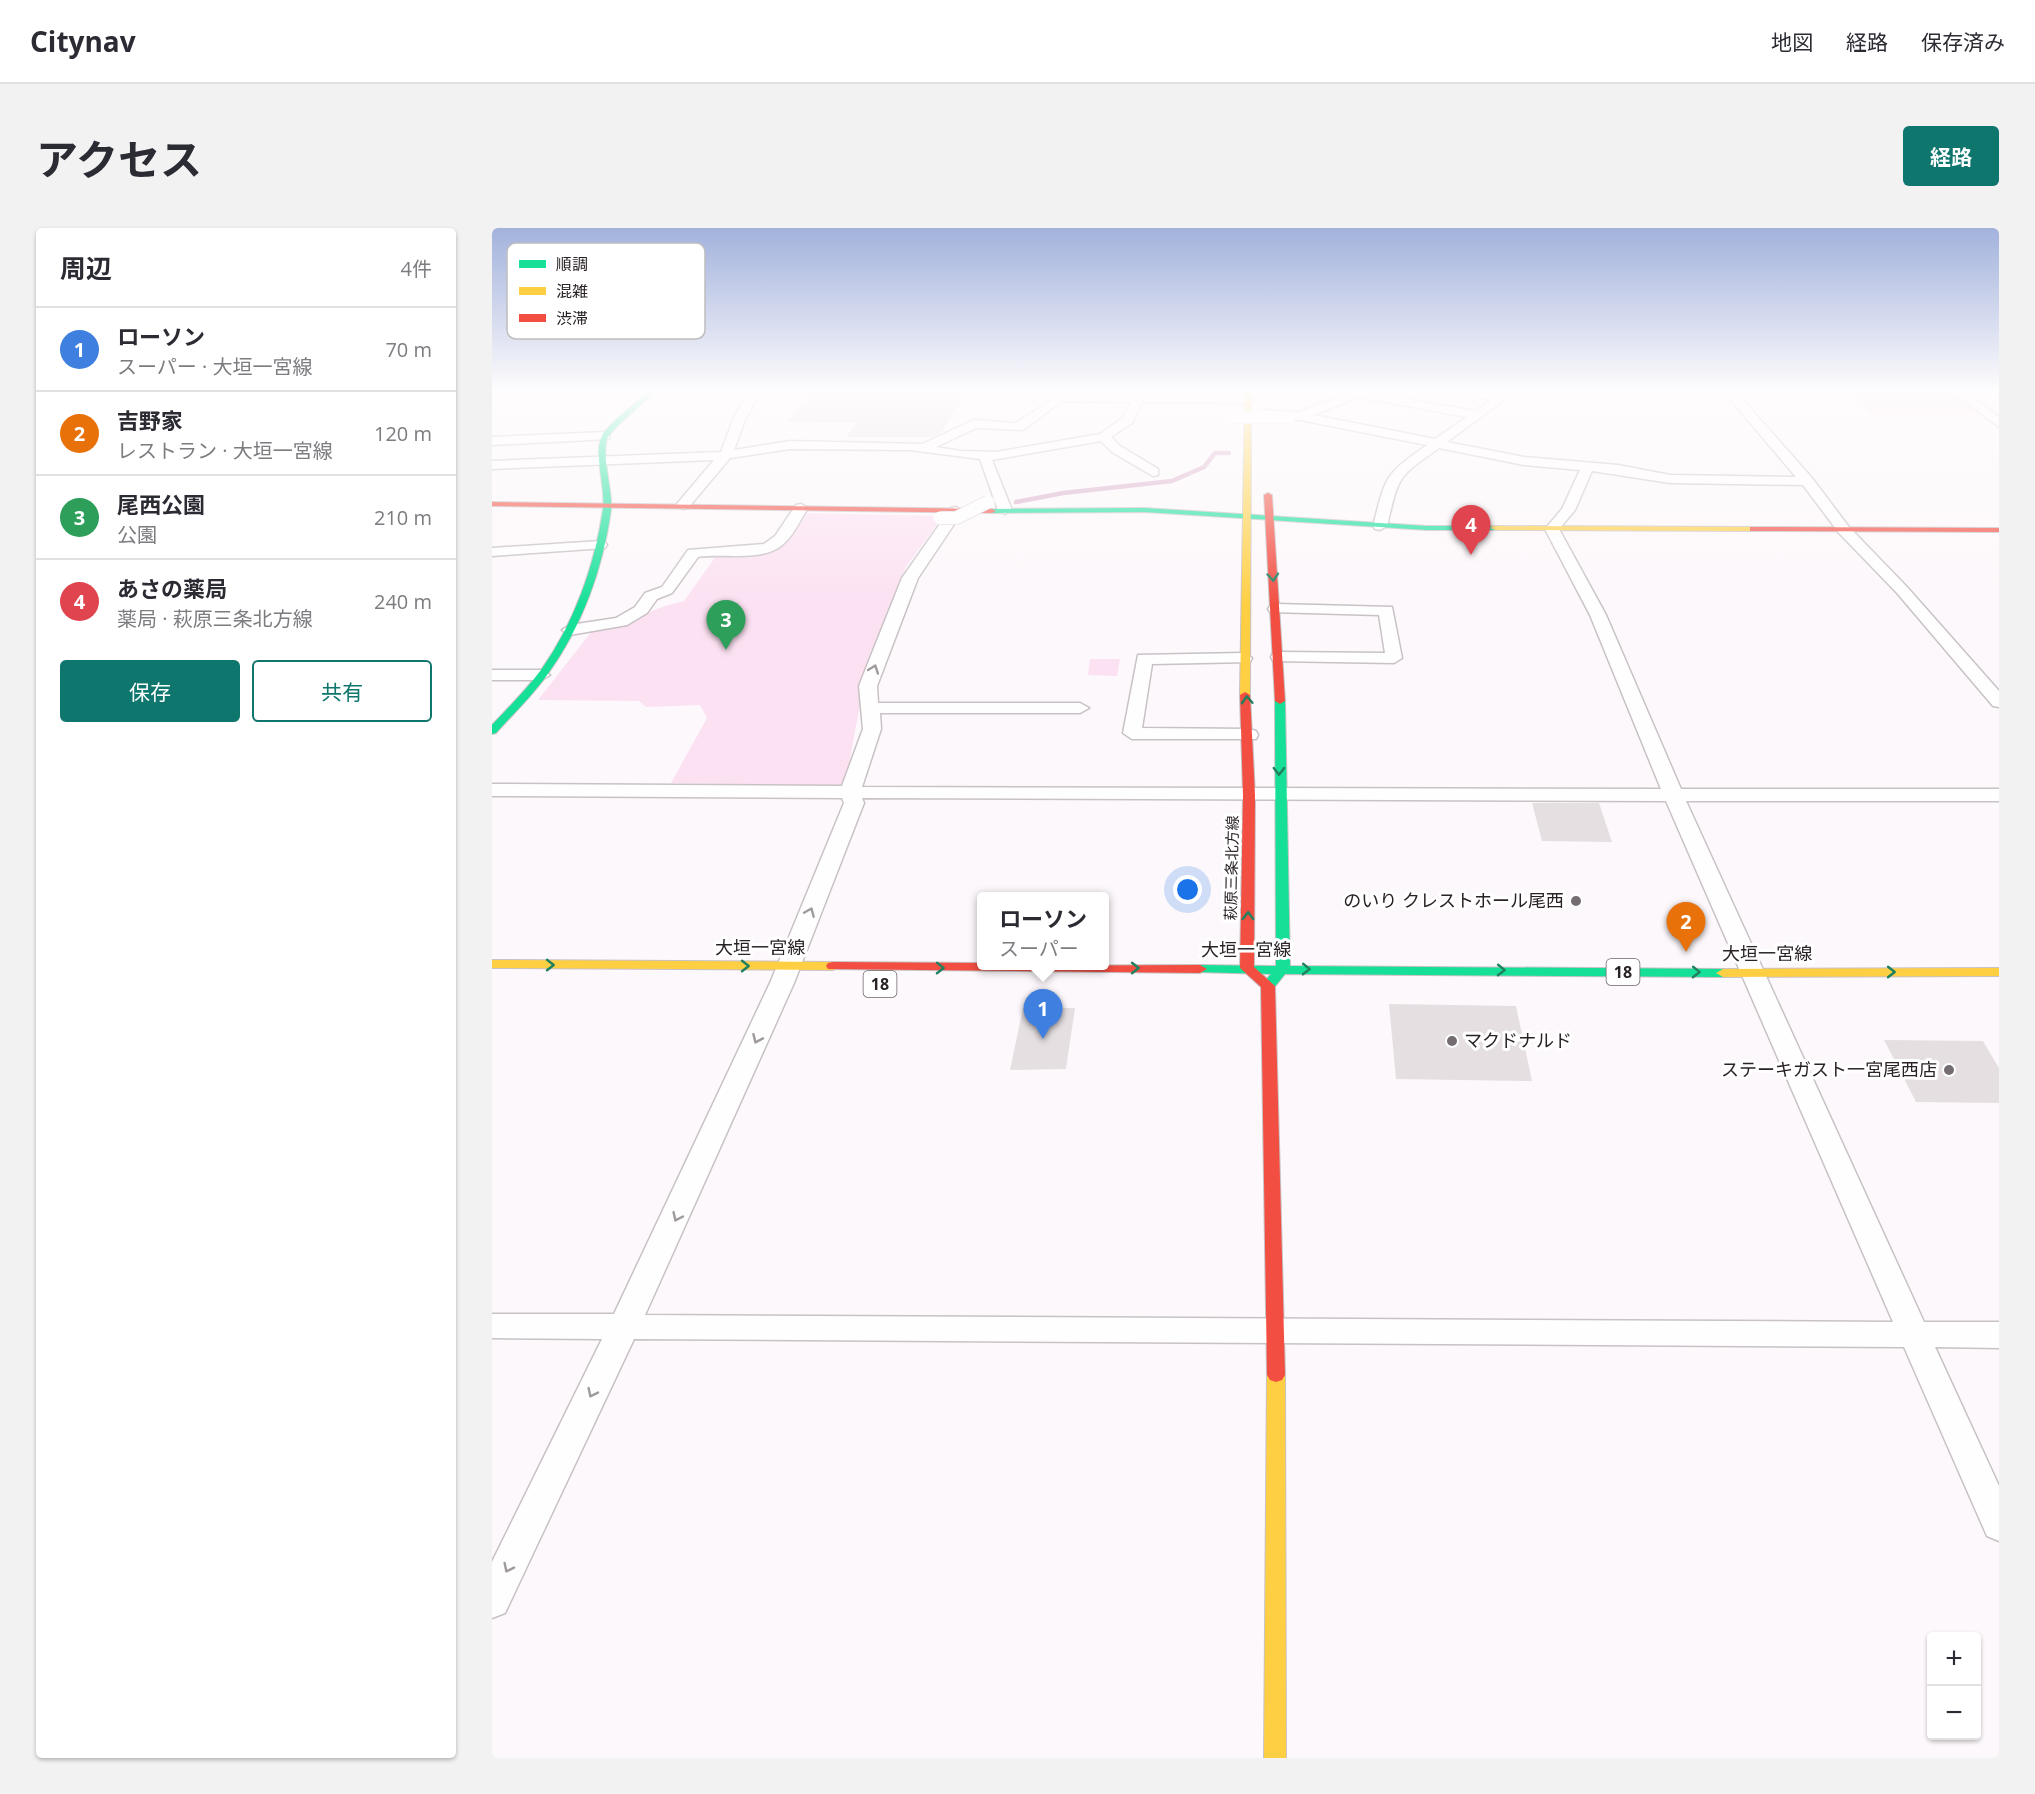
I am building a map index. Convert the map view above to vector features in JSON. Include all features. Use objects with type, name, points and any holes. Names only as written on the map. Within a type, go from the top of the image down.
[{"type":"main road","points":[[492,731],[541,675],[570,630],[600,545],[609,495],[604,463]]},
{"type":"main road","name":"萩原三条北方線","points":[[1247,463],[1244,658],[1249,735],[1247,968]]},
{"type":"main road","points":[[1268,480],[1278,657],[1283,968],[1268,987],[1276,1332],[1275,1758]]},
{"type":"main road","points":[[492,504],[682,505],[948,514],[1005,510],[1145,510],[1380,526],[1552,529],[1999,530]]},
{"type":"main road","name":"大垣一宮線","points":[[492,964],[784,979],[1283,968],[1757,986],[1999,972]]},
{"type":"main road","points":[[1247,968],[1268,987]]},
{"type":"main road","name":"大垣一宮線","points":[[1245,986],[1292,987]]},
{"type":"street","points":[[493,466],[534,463]]},
{"type":"street","points":[[682,505],[720,463]]},
{"type":"street","points":[[987,463],[1005,510]]},
{"type":"street","points":[[1140,463],[1153,472]]},
{"type":"street","points":[[1380,526],[1391,481],[1409,463]]},
{"type":"street","points":[[1555,463],[1654,474],[1670,478],[1807,481]]},
{"type":"street","points":[[1792,463],[1844,530],[1902,590],[1999,702]]},
{"type":"street","points":[[1588,466],[1568,510],[1552,529],[1598,615],[1757,986],[1999,1525]]},
{"type":"street","points":[[492,1601],[624,1326],[784,979],[854,803],[850,793],[872,729],[868,686],[910,578],[948,514],[956,518],[988,502]]},
{"type":"street","points":[[570,630],[621,622],[641,610],[651,596],[667,590],[693,553],[704,550],[767,548],[776,543],[801,508]]},
{"type":"street","points":[[492,552],[600,545]]},
{"type":"street","points":[[1276,609],[1386,610],[1394,658],[1278,657]]},
{"type":"street","points":[[1244,658],[1144,659],[1132,733],[1249,735]]},
{"type":"street","points":[[492,675],[541,675]]},
{"type":"street","points":[[871,708],[1080,708]]},
{"type":"street","points":[[492,790],[1249,795],[1999,795]]},
{"type":"street","points":[[492,1326],[1999,1335]]},
{"type":"shaded area","points":[[804,513],[943,516],[906,567],[861,699],[845,786],[671,783],[707,718],[700,705],[646,707],[639,701],[538,700],[592,631],[684,601],[716,556],[724,553],[762,554]]},
{"type":"shaded area","points":[[1090,659],[1120,659],[1117,676],[1088,675]]},
{"type":"building","points":[[1532,803],[1599,803],[1612,842],[1542,841]]},
{"type":"building","points":[[1389,1004],[1516,1006],[1532,1081],[1396,1079]]},
{"type":"building","points":[[1023,1008],[1075,1008],[1066,1069],[1010,1070]]},
{"type":"building","points":[[1884,1040],[1983,1041],[1999,1068],[1999,1103],[1916,1102]]},
{"type":"waterway","points":[[1016,502],[1063,493],[1172,481],[1204,467],[1207,463]]},
{"type":"traffic: fast","points":[[492,731],[543,674],[560,648],[579,610],[599,549],[607,508],[604,463]]},
{"type":"traffic: fast","points":[[992,511],[1145,510],[1427,528],[1495,528]]},
{"type":"traffic: fast","points":[[1268,986],[1283,968],[1280,701]]},
{"type":"traffic: fast","points":[[1200,969],[1723,973]]},
{"type":"traffic: slow","points":[[1245,695],[1247,463]]},
{"type":"traffic: slow","points":[[1495,528],[1753,529]]},
{"type":"traffic: slow","points":[[492,964],[833,966]]},
{"type":"traffic: slow","points":[[1723,973],[1999,972]]},
{"type":"traffic: slow","points":[[1275,1758],[1276,1375]]},
{"type":"traffic: jam","points":[[1268,495],[1280,701]]},
{"type":"traffic: jam","points":[[492,504],[992,511]]},
{"type":"traffic: jam","points":[[1753,529],[1999,530]]},
{"type":"traffic: jam","points":[[1245,695],[1249,795],[1247,968],[1268,986]]},
{"type":"traffic: jam","points":[[833,966],[977,967]]},
{"type":"traffic: jam","points":[[1109,968],[1200,969]]},
{"type":"traffic: jam","points":[[1268,986],[1276,1375]]},
{"type":"place","name":"あさの薬局","points":[[1471,555]]},
{"type":"place","name":"尾西公園","points":[[726,650]]},
{"type":"place","name":"のいり クレストホール尾西","points":[[1576,901]]},
{"type":"place","name":"吉野家","points":[[1686,952]]},
{"type":"place","name":"ローソン","points":[[1043,1039]]},
{"type":"place","name":"マクドナルド","points":[[1452,1041]]},
{"type":"place","name":"ステーキガスト一宮尾西店","points":[[1949,1070]]}]
